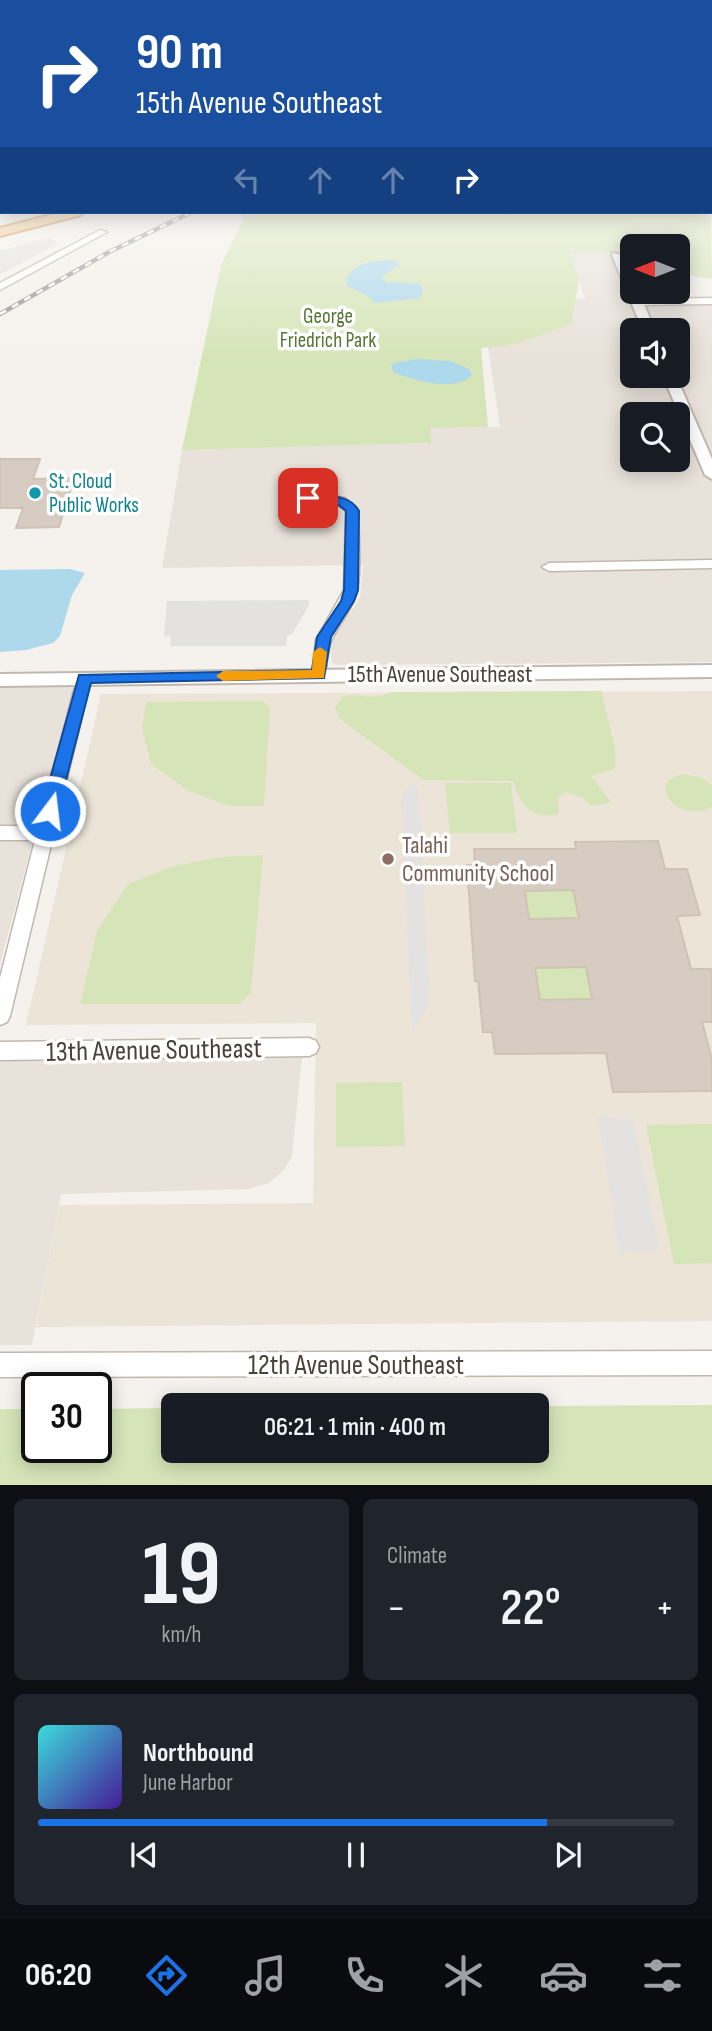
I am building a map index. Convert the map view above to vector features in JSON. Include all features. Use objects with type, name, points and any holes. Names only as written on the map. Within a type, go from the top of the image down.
[{"type":"highway","points":[[0,232],[44,220]]},
{"type":"street","points":[[0,287],[103,232]]},
{"type":"street","points":[[617,255],[620,262]]},
{"type":"street","points":[[690,299],[712,301]]},
{"type":"street","points":[[674,388],[712,475]]},
{"type":"street","points":[[289,498],[334,499],[345,503],[352,511],[351,590],[348,601],[324,637],[319,675]]},
{"type":"street","points":[[549,567],[712,564]]},
{"type":"street","name":"15th Avenue Southeast","points":[[0,680],[712,671]]},
{"type":"street","points":[[0,1016],[85,678]]},
{"type":"street","points":[[0,833],[44,833]]},
{"type":"street","name":"13th Avenue Southeast","points":[[0,1051],[309,1047]]},
{"type":"street","name":"12th Avenue Southeast","points":[[0,1365],[712,1363]]},
{"type":"shaded area","points":[[49,237],[59,243],[0,274],[0,251]]},
{"type":"shaded area","points":[[570,253],[620,253],[620,304],[712,303],[712,662],[337,665],[332,663],[331,648],[335,636],[360,598],[363,565],[162,568],[182,450],[431,443],[429,428],[500,427],[485,327],[529,300],[585,299]]},
{"type":"shaded area","points":[[309,600],[309,605],[292,634],[287,636],[286,646],[170,646],[171,636],[164,637],[167,601]]},
{"type":"shaded area","points":[[0,687],[72,688],[72,694],[0,964]]},
{"type":"shaded area","name":"Talahi Community School","points":[[712,691],[712,1321],[36,1327],[59,1205],[313,1203],[316,1023],[26,1025],[101,694]]},
{"type":"shaded area","points":[[413,783],[419,791],[430,1004],[412,1031],[401,797]]},
{"type":"shaded area","points":[[302,1056],[292,1156],[284,1170],[269,1183],[249,1189],[61,1194],[32,1345],[0,1345],[0,1061]]},
{"type":"shaded area","points":[[598,1117],[633,1119],[660,1251],[619,1252]]},
{"type":"green space","name":"George Friedrich Park","points":[[243,220],[711,220],[712,279],[690,275],[690,234],[620,234],[620,253],[570,253],[579,280],[571,324],[516,344],[481,348],[488,427],[430,428],[431,443],[182,450],[221,265]]},
{"type":"green space","points":[[601,691],[615,748],[615,769],[591,776],[611,802],[591,806],[583,798],[565,792],[558,798],[559,814],[550,815],[534,813],[529,809],[519,797],[513,781],[424,780],[341,720],[335,709],[342,697],[372,697],[391,692]]},
{"type":"green space","points":[[263,701],[270,708],[264,806],[230,806],[189,791],[151,764],[142,728],[146,702]]},
{"type":"green space","points":[[682,774],[700,777],[712,785],[712,807],[689,811],[670,800],[665,785]]},
{"type":"green space","points":[[445,783],[511,783],[517,833],[450,833]]},
{"type":"green space","points":[[263,855],[251,993],[239,1004],[80,1004],[97,931],[128,884],[174,866],[222,857]]},
{"type":"green space","points":[[573,890],[579,920],[565,918],[530,921],[525,891]]},
{"type":"green space","points":[[586,965],[592,999],[540,1000],[535,966]]},
{"type":"green space","points":[[402,1082],[405,1146],[336,1147],[336,1083]]},
{"type":"green space","points":[[712,1124],[712,1263],[674,1264],[646,1125]]},
{"type":"green space","points":[[712,1405],[712,1485],[0,1485],[0,1409],[21,1409],[21,1463],[112,1463],[112,1409],[161,1408],[161,1463],[549,1463],[549,1406]]},
{"type":"water","points":[[393,260],[400,264],[381,278],[386,282],[419,284],[423,289],[420,298],[375,303],[368,296],[346,285],[356,267],[369,262]]},
{"type":"water","points":[[416,359],[450,361],[469,369],[472,375],[456,383],[445,384],[422,381],[393,372],[391,364]]},
{"type":"water","points":[[70,569],[85,573],[72,595],[60,636],[53,643],[26,650],[0,652],[0,570]]},
{"type":"building","name":"St. Cloud Public Works","points":[[0,459],[40,459],[33,479],[74,478],[59,527],[16,528],[23,508],[0,508]]},
{"type":"building","name":"Talahi Community School","points":[[658,841],[665,869],[687,869],[700,915],[677,916],[691,969],[712,969],[712,1022],[702,1022],[712,1059],[712,1091],[613,1092],[606,1053],[495,1054],[492,1032],[483,1032],[478,981],[475,981],[467,865],[475,865],[474,849],[576,849],[575,842]],"holes":[[[573,890],[579,918],[529,919],[525,891]],[[586,967],[592,999],[540,1000],[535,968]]]},
{"type":"railway","points":[[0,314],[109,252],[175,220]]},
{"type":"slow traffic","points":[[223,676],[319,675],[320,652]]},
{"type":"place","name":"St. Cloud Public Works","points":[[35,493]]},
{"type":"place","name":"Talahi Community School","points":[[388,859]]},
{"type":"route","points":[[50,811],[85,678],[319,675],[319,656],[324,637],[348,601],[353,581],[352,511],[350,506],[340,500],[308,498]]}]
